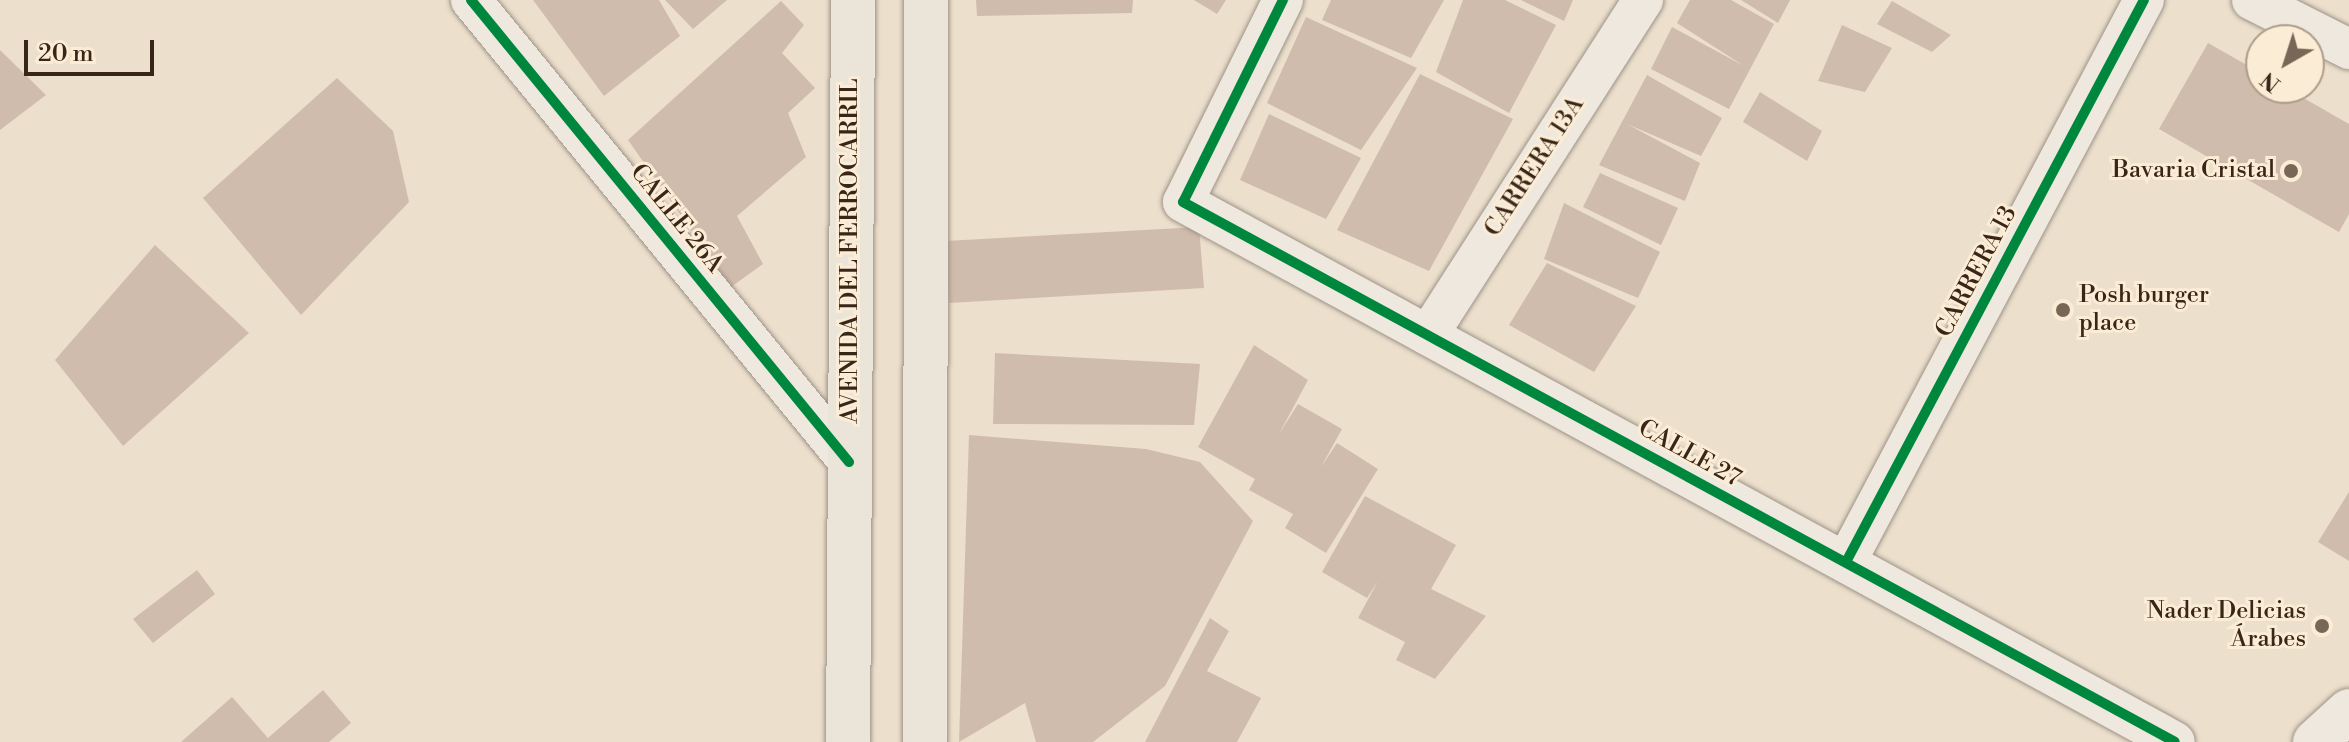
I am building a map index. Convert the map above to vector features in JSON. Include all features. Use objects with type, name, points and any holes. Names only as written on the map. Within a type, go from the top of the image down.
[{"type":"main road","points":[[925,742],[926,0]]},
{"type":"main road","name":"AVENIDA DEL FERROCARRIL","points":[[846,8],[848,742]]},
{"type":"street","name":"CALLE 26A","points":[[471,0],[849,462]]},
{"type":"street","name":"CALLE 27","points":[[1283,0],[1183,202],[2175,742]]},
{"type":"street","name":"CARRERA 13A","points":[[1428,335],[1643,0]]},
{"type":"street","name":"CARRERA 13","points":[[1846,562],[2144,0]]},
{"type":"street","points":[[2252,0],[2349,49]]},
{"type":"street","points":[[2315,742],[2349,711]]},
{"type":"building","points":[[533,0],[659,0],[680,36],[604,96]]},
{"type":"building","points":[[665,0],[727,0],[693,29]]},
{"type":"building","points":[[976,0],[1133,0],[1132,13],[977,16]]},
{"type":"building","points":[[1194,0],[1226,0],[1217,14]]},
{"type":"building","points":[[1331,0],[1444,0],[1411,58],[1322,20]]},
{"type":"building","points":[[1463,0],[1505,0],[1556,25],[1509,113],[1436,72]]},
{"type":"building","points":[[1521,0],[1573,0],[1564,21]]},
{"type":"building","points":[[1690,0],[1731,0],[1774,24],[1729,109],[1651,69],[1672,27],[1744,66],[1677,23]]},
{"type":"building","points":[[1741,0],[1790,0],[1778,23]]},
{"type":"building","points":[[781,1],[804,25],[782,53],[815,88],[788,113],[806,157],[737,216],[763,264],[731,287],[628,140]]},
{"type":"building","points":[[1892,1],[1951,35],[1932,52],[1877,24]]},
{"type":"building","points":[[1306,17],[1417,68],[1361,150],[1267,103]]},
{"type":"building","points":[[1842,25],[1892,48],[1865,92],[1818,81]]},
{"type":"building","name":"Bavaria Cristal","points":[[2208,43],[2245,64],[2245,104],[2314,104],[2349,124],[2349,214],[2339,232],[2159,129]]},
{"type":"building","points":[[0,50],[46,95],[0,130]]},
{"type":"building","points":[[1420,74],[1513,119],[1429,271],[1337,230]]},
{"type":"building","points":[[1647,75],[1722,118],[1701,156],[1627,124],[1700,163],[1685,201],[1599,165]]},
{"type":"building","points":[[337,78],[393,131],[409,202],[301,315],[203,198]]},
{"type":"building","points":[[1760,92],[1822,131],[1807,161],[1743,122]]},
{"type":"building","points":[[1269,114],[1361,158],[1326,219],[1240,180]]},
{"type":"building","points":[[1600,173],[1678,208],[1661,245],[1583,207]]},
{"type":"building","points":[[1564,203],[1660,252],[1638,298],[1544,259]]},
{"type":"building","points":[[1199,227],[1204,288],[949,303],[945,241]]},
{"type":"building","points":[[155,245],[249,333],[123,446],[55,360]]},
{"type":"building","points":[[1547,263],[1636,306],[1594,372],[1509,325]]},
{"type":"building","points":[[1254,345],[1308,380],[1279,434],[1298,404],[1342,429],[1321,467],[1337,443],[1378,469],[1326,553],[1285,528],[1293,514],[1249,490],[1255,479],[1198,447]]},
{"type":"building","points":[[995,353],[1200,364],[1194,425],[993,424]]},
{"type":"building","points":[[969,435],[1146,449],[1200,462],[1253,521],[1165,686],[1093,742],[1036,742],[1025,703],[959,742]]},
{"type":"building","points":[[2349,492],[2349,561],[2318,542]]},
{"type":"building","points":[[1365,496],[1456,545],[1431,589],[1486,616],[1435,679],[1396,660],[1405,642],[1358,618],[1378,581],[1367,598],[1322,572]]},
{"type":"building","points":[[197,570],[215,594],[153,643],[133,619]]},
{"type":"building","points":[[1210,618],[1229,631],[1207,671],[1261,698],[1237,742],[1145,742]]},
{"type":"building","points":[[323,690],[351,723],[329,742],[181,742],[232,697],[268,738]]},
{"type":"cycle path","points":[[471,0],[849,462]]},
{"type":"cycle path","points":[[1283,0],[1183,202],[2175,742]]},
{"type":"cycle path","points":[[1846,562],[2144,0]]},
{"type":"place","name":"Bavaria Cristal","points":[[2291,171]]},
{"type":"place","name":"Posh burger place","points":[[2063,310]]},
{"type":"place","name":"Nader Delicias Árabes","points":[[2322,626]]}]
